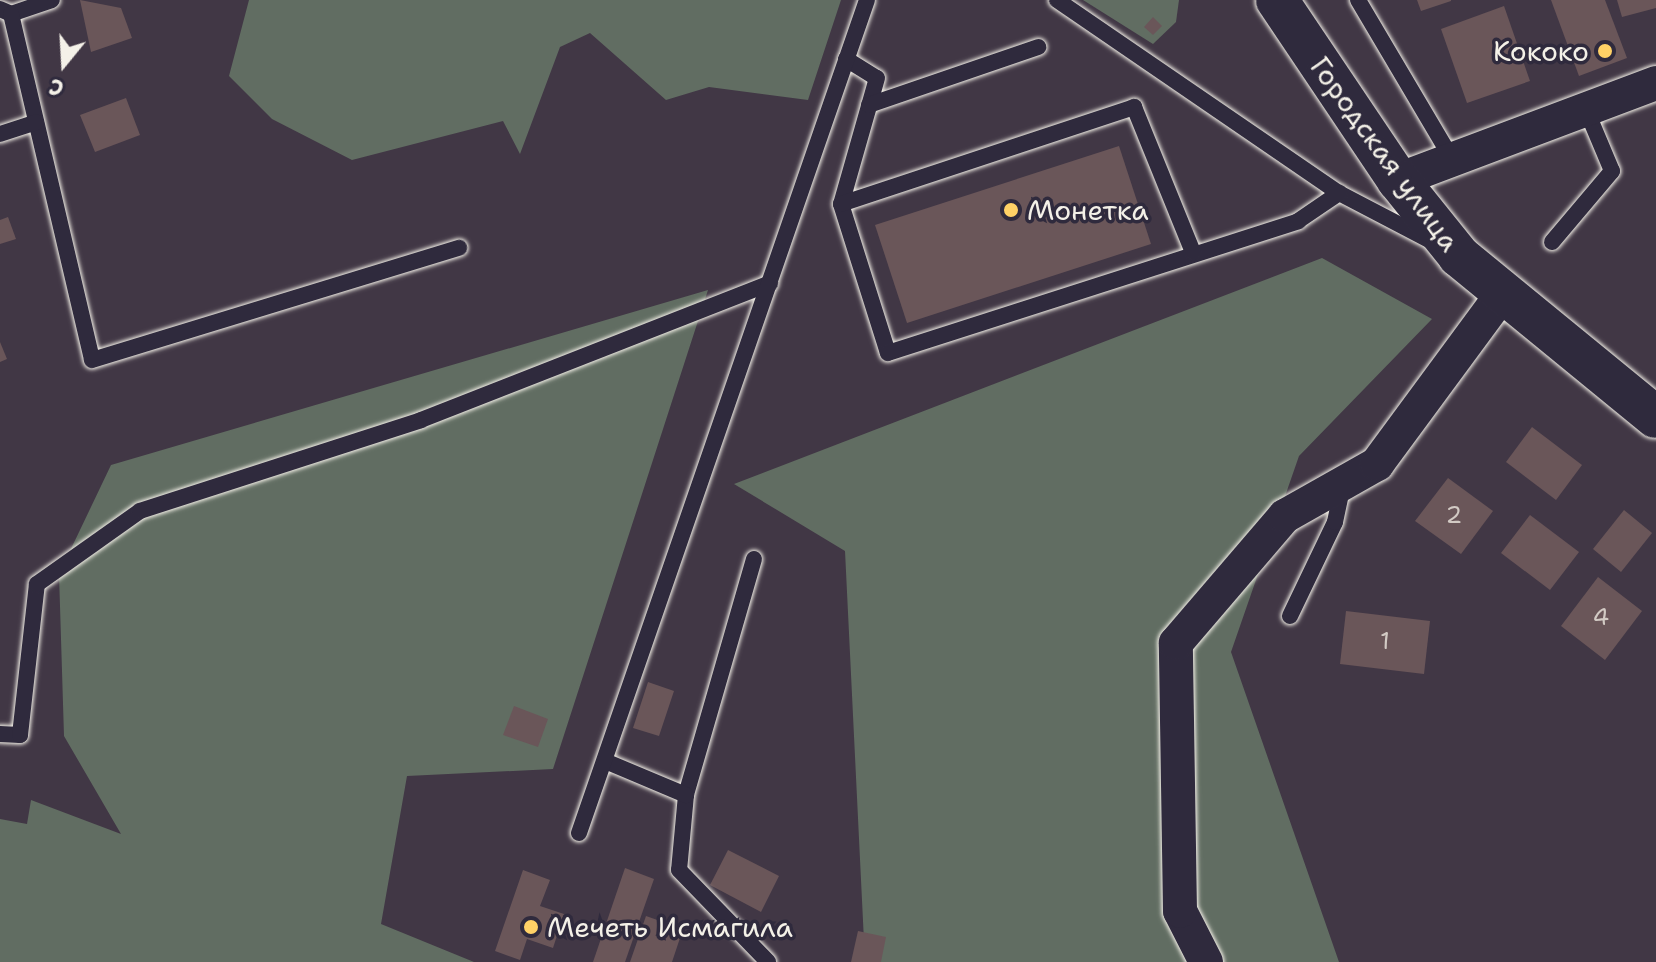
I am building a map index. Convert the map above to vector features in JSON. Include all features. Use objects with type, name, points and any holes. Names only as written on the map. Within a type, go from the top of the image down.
[{"type":"street","name":"Городская улица","points":[[1277,0],[1398,180],[1459,256],[1500,297],[1656,417]]},
{"type":"street","points":[[1398,180],[1656,83]]},
{"type":"street","points":[[1206,962],[1180,911],[1176,643],[1285,516],[1377,464],[1500,297]]},
{"type":"lane","points":[[52,0],[5,11],[36,122],[92,360],[459,248]]},
{"type":"lane","points":[[579,833],[867,0]]},
{"type":"lane","points":[[1057,0],[1339,193],[1459,256]]},
{"type":"lane","points":[[1358,0],[1452,159]]},
{"type":"lane","points":[[869,105],[1038,47]]},
{"type":"lane","points":[[846,59],[877,78],[841,204],[888,353],[1193,252],[1298,221],[1339,193]]},
{"type":"lane","points":[[841,204],[1134,107],[1193,252]]},
{"type":"lane","points":[[1552,242],[1612,171],[1586,109]]},
{"type":"lane","points":[[0,134],[36,122]]},
{"type":"lane","points":[[0,734],[20,735],[37,584],[140,511],[421,420],[770,283]]},
{"type":"lane","points":[[1290,616],[1335,522],[1343,483]]},
{"type":"lane","points":[[754,559],[686,795],[679,870],[768,962]]},
{"type":"lane","points":[[605,761],[686,795]]},
{"type":"green space","points":[[249,0],[841,0],[808,100],[709,87],[666,100],[590,33],[560,47],[520,154],[503,121],[352,160],[272,119],[229,76]]},
{"type":"green space","points":[[1083,0],[1179,0],[1176,22],[1153,44]]},
{"type":"green space","points":[[1322,258],[1432,319],[1299,456],[1231,652],[1339,962],[865,962],[845,551],[734,484]]},
{"type":"green space","points":[[708,290],[553,769],[407,776],[381,924],[474,962],[0,962],[0,819],[27,824],[31,800],[121,834],[64,736],[59,574],[111,465]]},
{"type":"building","points":[[80,0],[121,8],[132,38],[91,52]]},
{"type":"building","points":[[1417,0],[1451,0],[1451,1],[1421,11]]},
{"type":"building","points":[[1551,0],[1605,0],[1627,58],[1579,76]]},
{"type":"building","points":[[1617,0],[1656,0],[1656,8],[1622,17]]},
{"type":"building","points":[[1504,6],[1530,81],[1467,103],[1441,29]]},
{"type":"building","points":[[1153,17],[1162,26],[1153,35],[1144,27]]},
{"type":"building","points":[[126,98],[140,135],[95,152],[80,115]]},
{"type":"building","points":[[1119,146],[1151,244],[907,323],[875,225]]},
{"type":"building","points":[[8,217],[16,239],[0,244],[0,220]]},
{"type":"building","points":[[0,342],[7,359],[0,362]]},
{"type":"building","points":[[1532,427],[1582,465],[1556,500],[1506,462]]},
{"type":"building","points":[[1448,478],[1493,511],[1461,554],[1415,521]]},
{"type":"building","points":[[1624,510],[1652,533],[1621,572],[1593,549]]},
{"type":"building","points":[[1530,515],[1579,552],[1550,590],[1501,553]]},
{"type":"building","points":[[1598,577],[1642,611],[1605,660],[1561,626]]},
{"type":"building","points":[[1346,611],[1430,621],[1424,674],[1340,664]]},
{"type":"building","points":[[648,682],[674,691],[659,736],[633,728]]},
{"type":"building","points":[[514,706],[548,719],[538,747],[503,735]]},
{"type":"building","points":[[728,850],[779,876],[761,912],[710,885]]},
{"type":"building","points":[[625,868],[654,879],[625,962],[593,962]]},
{"type":"building","name":"Мечеть Исмагила","points":[[523,870],[550,880],[540,906],[564,914],[553,948],[527,939],[520,960],[495,951]]},
{"type":"building","points":[[646,916],[683,929],[672,962],[630,962]]},
{"type":"building","points":[[858,931],[886,937],[881,962],[851,962]]},
{"type":"place","name":"Кококо","points":[[1605,51]]},
{"type":"place","name":"Монетка","points":[[1011,210]]},
{"type":"place","name":"Мечеть Исмагила","points":[[531,927]]}]
